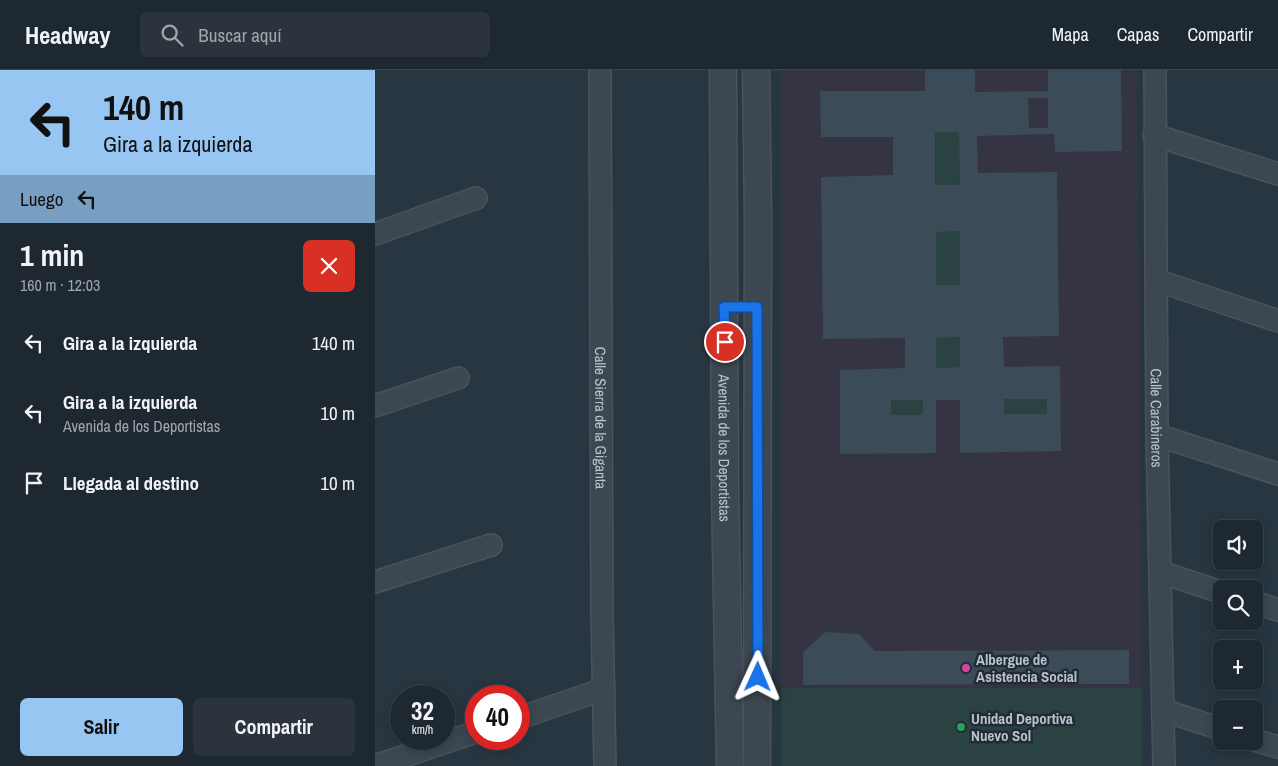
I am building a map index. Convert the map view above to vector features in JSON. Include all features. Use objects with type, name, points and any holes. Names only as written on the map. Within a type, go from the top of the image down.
[{"type":"street","name":"Calle Sierra de la Giganta","points":[[600,70],[602,613],[605,689],[605,766]]},
{"type":"street","name":"Avenida de los Deportistas","points":[[723,70],[730,766]]},
{"type":"street","name":"Avenida de los Deportistas","points":[[756,70],[757,766]]},
{"type":"street","name":"Calle Carabineros","points":[[1155,70],[1157,435],[1164,766]]},
{"type":"street","points":[[1154,135],[1278,174]]},
{"type":"street","points":[[375,234],[475,198]]},
{"type":"street","points":[[1156,280],[1278,321]]},
{"type":"street","points":[[724,307],[757,307]]},
{"type":"street","points":[[375,406],[458,378]]},
{"type":"street","points":[[1157,435],[1278,474]]},
{"type":"street","points":[[375,582],[491,545]]},
{"type":"street","points":[[1160,572],[1213,589]]},
{"type":"street","points":[[1263,605],[1278,610]]},
{"type":"street","points":[[729,640],[758,639]]},
{"type":"street","points":[[530,714],[605,689]]},
{"type":"street","points":[[1163,710],[1213,726]]},
{"type":"street","points":[[375,766],[465,736]]},
{"type":"street","points":[[1263,743],[1278,747]]},
{"type":"shaded area","points":[[781,70],[1137,70],[1142,688],[781,688]]},
{"type":"green space","points":[[935,132],[959,132],[960,185],[935,185]]},
{"type":"green space","points":[[960,231],[960,285],[936,285],[936,232]]},
{"type":"green space","points":[[960,337],[960,367],[936,368],[936,338]]},
{"type":"green space","points":[[1004,399],[1047,399],[1047,414],[1004,414]]},
{"type":"green space","points":[[891,400],[923,400],[923,415],[891,415]]},
{"type":"green space","name":"Unidad Deportiva Nuevo Sol","points":[[781,688],[1142,688],[1142,766],[781,766]]},
{"type":"building","points":[[925,70],[975,70],[975,92],[1048,91],[1048,70],[1121,70],[1122,151],[1055,152],[1054,134],[977,136],[978,173],[1057,172],[1059,336],[1003,337],[1004,367],[1060,366],[1061,451],[960,453],[960,400],[936,400],[936,453],[840,454],[840,370],[905,368],[905,338],[823,339],[821,177],[893,175],[893,137],[821,137],[820,91],[925,91]],"holes":[[[1028,98],[1048,98],[1048,128],[1029,128]],[[935,132],[959,132],[960,185],[935,185]],[[960,231],[960,285],[936,285],[936,232]],[[960,337],[960,367],[936,368],[936,338]],[[1004,399],[1047,399],[1047,414],[1004,414]],[[891,400],[923,400],[923,415],[891,415]]]},
{"type":"building","name":"Albergue de Asistencia Social","points":[[825,632],[859,634],[875,651],[1129,650],[1129,684],[803,685],[803,652]]},
{"type":"place","name":"Albergue de Asistencia Social","points":[[966,668]]},
{"type":"place","name":"Unidad Deportiva Nuevo Sol","points":[[961,727]]},
{"type":"route","points":[[725,342],[724,307],[757,307],[758,677]]}]
